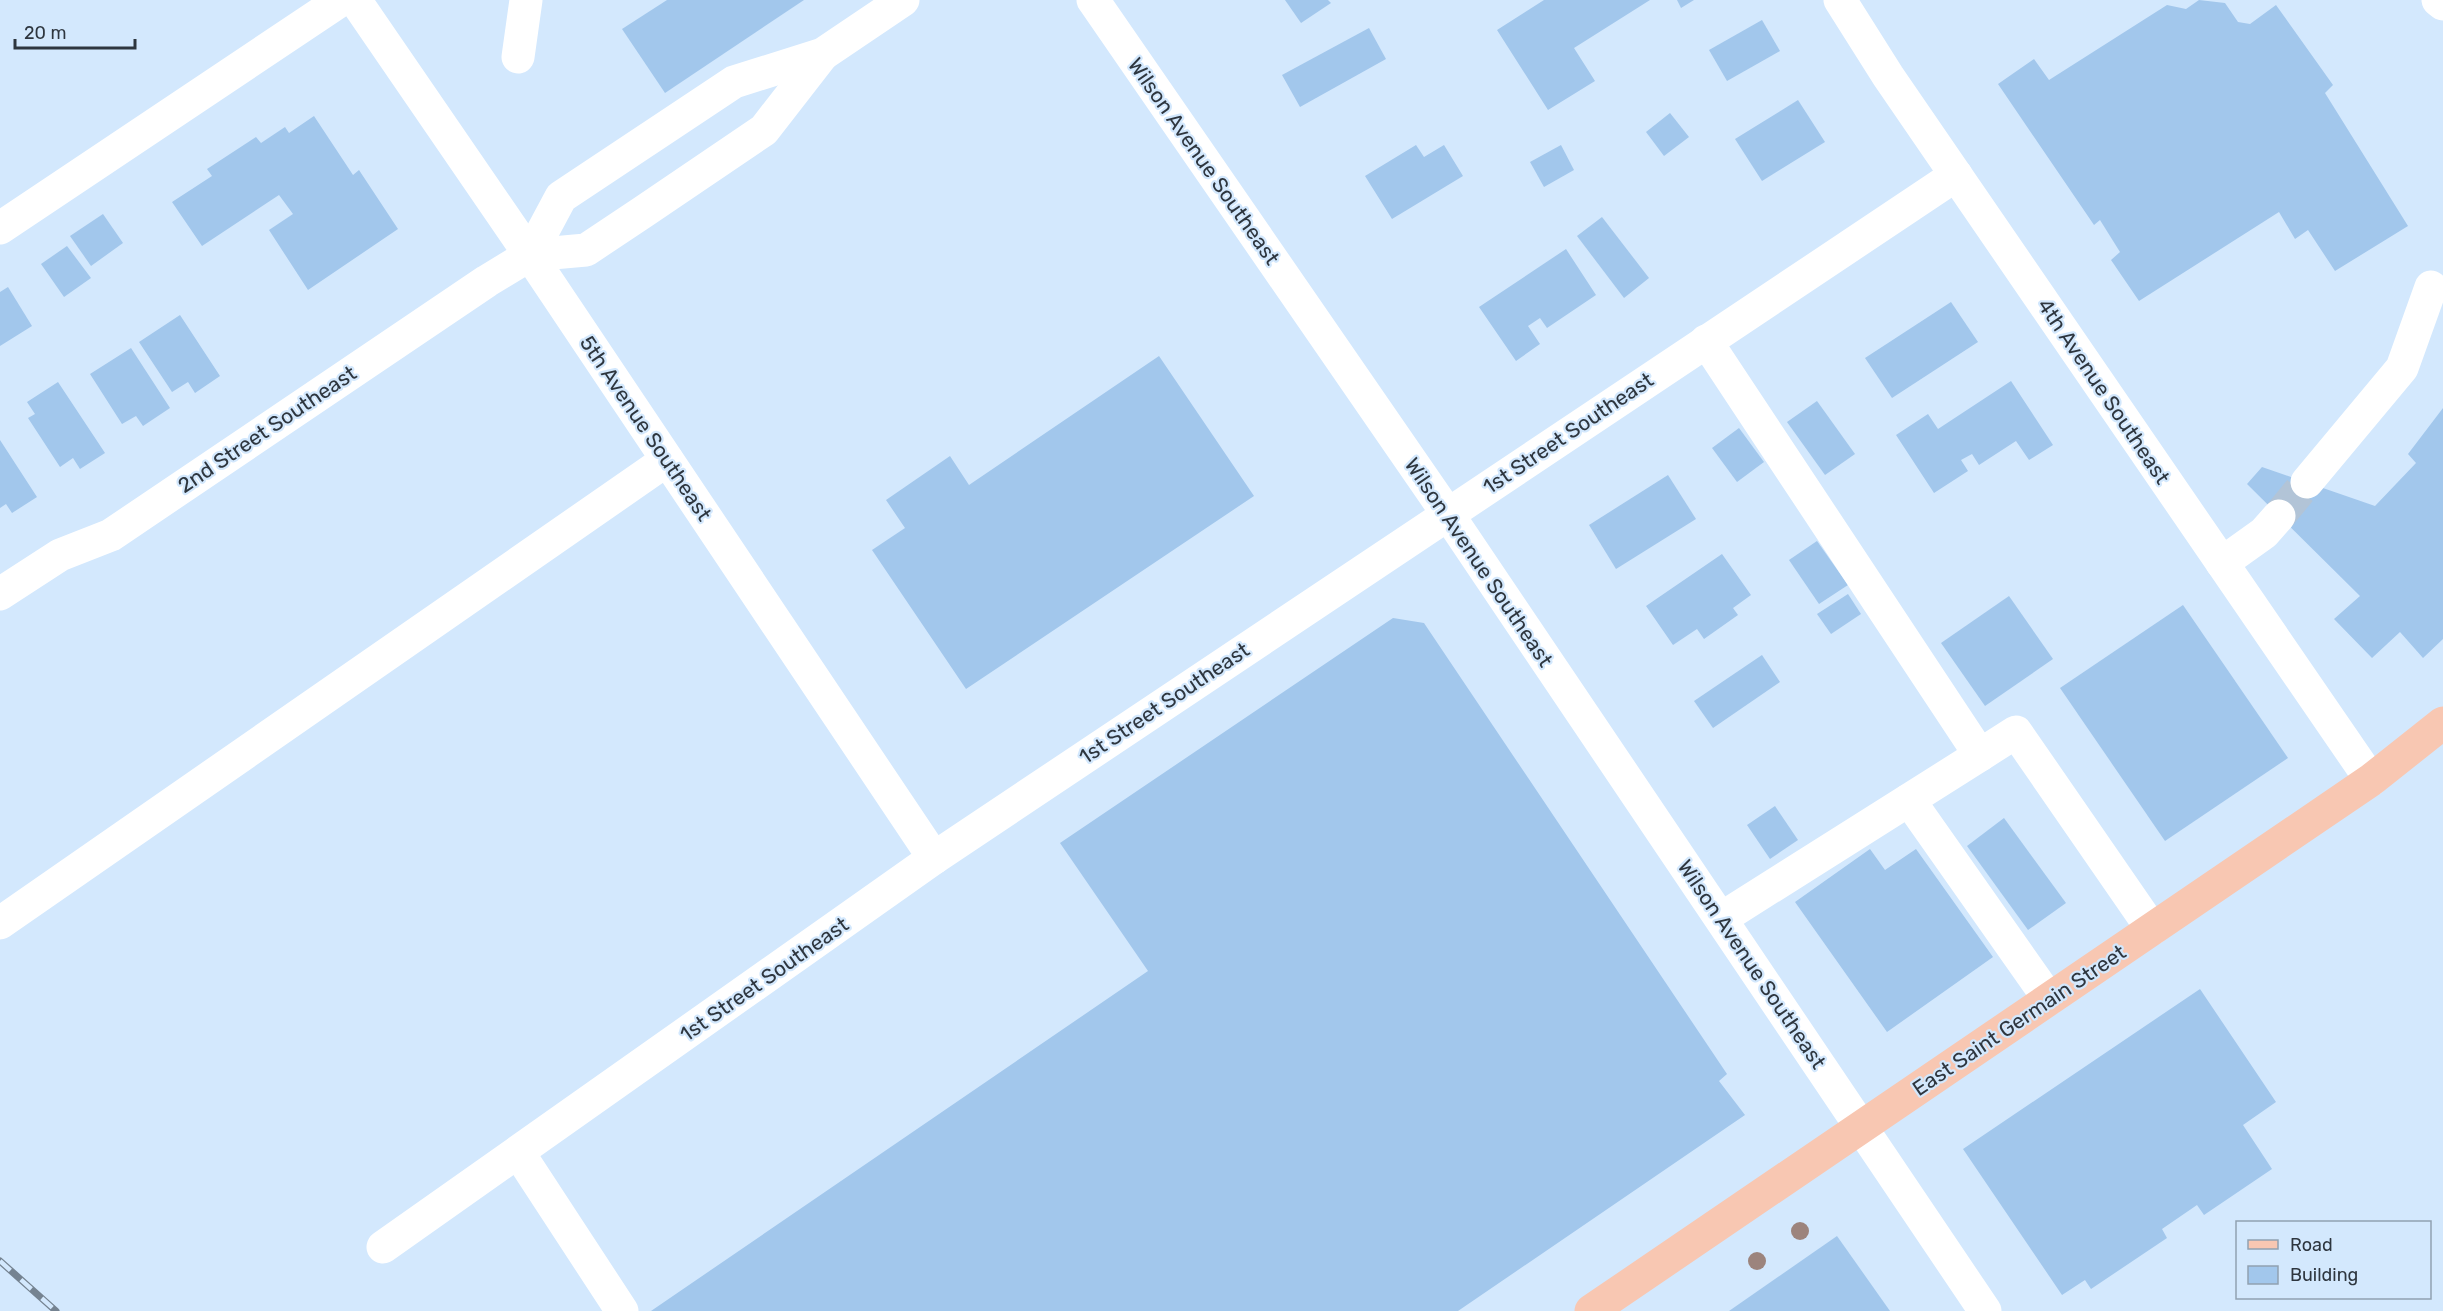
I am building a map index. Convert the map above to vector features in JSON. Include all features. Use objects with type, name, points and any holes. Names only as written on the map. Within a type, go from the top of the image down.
[{"type":"main road","name":"East Saint Germain Street","points":[[1591,1311],[2371,780],[2443,723]]},
{"type":"street","points":[[0,228],[340,0]]},
{"type":"street","name":"5th Avenue Southeast","points":[[355,0],[530,255],[934,858]]},
{"type":"street","points":[[518,57],[526,0]]},
{"type":"street","name":"2nd Street Southeast","points":[[530,255],[561,197],[734,81],[823,54],[903,0]]},
{"type":"street","name":"Wilson Avenue Southeast","points":[[1093,0],[1447,513],[1985,1311]]},
{"type":"street","name":"4th Avenue Southeast","points":[[1840,0],[1888,76],[2371,780]]},
{"type":"street","points":[[2438,0],[2443,4]]},
{"type":"street","name":"2nd Street Southeast","points":[[0,594],[60,555],[111,535],[477,288],[530,255],[586,250],[764,130],[823,54]]},
{"type":"street","name":"1st Street Southeast","points":[[383,1247],[934,858],[1956,175]]},
{"type":"street","points":[[2307,482],[2402,368],[2431,287]]},
{"type":"street","points":[[1706,341],[1980,755]]},
{"type":"street","points":[[0,923],[667,460]]},
{"type":"street","points":[[2222,563],[2264,533],[2279,516]]},
{"type":"street","points":[[1722,918],[2016,732],[2152,929]]},
{"type":"street","points":[[1909,800],[2049,999]]},
{"type":"street","points":[[518,1152],[612,1307]]},
{"type":"building","points":[[667,0],[804,0],[665,93],[622,29]]},
{"type":"building","points":[[1285,0],[1328,0],[1331,3],[1301,23]]},
{"type":"building","points":[[1544,0],[1650,0],[1574,48],[1595,81],[1548,110],[1497,30]]},
{"type":"building","points":[[1677,0],[1694,0],[1681,8]]},
{"type":"building","points":[[2199,0],[2225,3],[2238,22],[2250,24],[2276,5],[2333,85],[2325,93],[2408,226],[2335,271],[2308,230],[2295,239],[2279,212],[2139,301],[2111,260],[2120,252],[2100,220],[2094,225],[1998,84],[2034,59],[2049,80],[2167,5],[2186,9]]},
{"type":"building","points":[[1762,20],[1780,51],[1727,81],[1709,50]]},
{"type":"building","points":[[1369,28],[1386,59],[1300,107],[1282,75]]},
{"type":"building","points":[[1798,100],[1825,142],[1762,181],[1735,139]]},
{"type":"building","points":[[1670,113],[1689,137],[1664,156],[1646,132]]},
{"type":"building","points":[[314,116],[353,175],[359,170],[398,229],[308,290],[269,230],[293,214],[279,195],[202,246],[172,202],[212,176],[207,169],[256,137],[261,143],[285,127],[289,133]]},
{"type":"building","points":[[1416,145],[1424,157],[1444,145],[1463,176],[1392,219],[1365,176]]},
{"type":"building","points":[[1561,145],[1574,170],[1544,187],[1530,162]]},
{"type":"building","points":[[103,214],[123,243],[91,266],[70,236]]},
{"type":"building","points":[[1602,217],[1649,278],[1624,298],[1577,236]]},
{"type":"building","points":[[67,246],[91,278],[64,297],[41,264]]},
{"type":"building","points":[[1566,249],[1596,295],[1547,328],[1540,318],[1528,326],[1540,344],[1516,361],[1479,307]]},
{"type":"building","points":[[8,287],[32,326],[0,346],[0,292]]},
{"type":"building","points":[[1951,302],[1978,342],[1892,398],[1865,358]]},
{"type":"building","points":[[180,315],[220,376],[195,393],[188,382],[172,392],[139,342]]},
{"type":"building","points":[[131,348],[170,408],[143,426],[136,416],[122,424],[90,374]]},
{"type":"building","points":[[1159,356],[1254,496],[966,689],[872,550],[905,528],[886,500],[950,456],[969,485]]},
{"type":"building","points":[[2011,381],[2053,445],[2029,460],[2016,441],[1979,465],[1972,454],[1961,460],[1968,471],[1934,493],[1896,435],[1928,414],[1938,429]]},
{"type":"building","points":[[58,382],[105,453],[80,469],[73,458],[60,467],[28,418],[35,414],[27,402]]},
{"type":"building","points":[[1817,401],[1855,454],[1825,475],[1787,422]]},
{"type":"building","points":[[2443,408],[2443,639],[2423,658],[2400,632],[2372,658],[2334,619],[2360,596],[2247,484],[2262,467],[2375,506],[2416,463],[2408,454]]},
{"type":"building","points":[[1739,428],[1764,462],[1737,482],[1712,448]]},
{"type":"building","points":[[0,440],[37,497],[12,513],[6,504],[0,508]]},
{"type":"building","points":[[1668,475],[1696,519],[1616,569],[1589,525]]},
{"type":"building","points":[[1817,541],[1848,585],[1819,604],[1789,560]]},
{"type":"building","points":[[1722,554],[1751,595],[1733,608],[1738,615],[1704,639],[1697,629],[1673,645],[1646,606]]},
{"type":"building","points":[[1848,594],[1861,614],[1831,634],[1817,614]]},
{"type":"building","points":[[2009,596],[2053,659],[1985,706],[1941,643]]},
{"type":"building","points":[[2183,605],[2288,758],[2165,841],[2060,688]]},
{"type":"building","points":[[1393,618],[1424,623],[1727,1074],[1719,1081],[1745,1115],[1458,1311],[651,1311],[1148,971],[1060,843]]},
{"type":"building","points":[[1762,655],[1780,682],[1713,728],[1694,701]]},
{"type":"building","points":[[1775,806],[1798,840],[1770,859],[1747,825]]},
{"type":"building","points":[[2004,818],[2066,903],[2028,930],[1967,846]]},
{"type":"building","points":[[1870,849],[1885,870],[1916,849],[1993,957],[1887,1032],[1795,902]]},
{"type":"building","points":[[2200,989],[2276,1102],[2243,1125],[2272,1169],[2204,1215],[2197,1205],[2162,1229],[2167,1238],[2091,1289],[2085,1280],[2062,1295],[1963,1149]]},
{"type":"building","points":[[1837,1236],[1890,1311],[1729,1311]]},
{"type":"tunnel","points":[[2279,516],[2307,482]]},
{"type":"railway","points":[[0,1261],[56,1311]]}]
